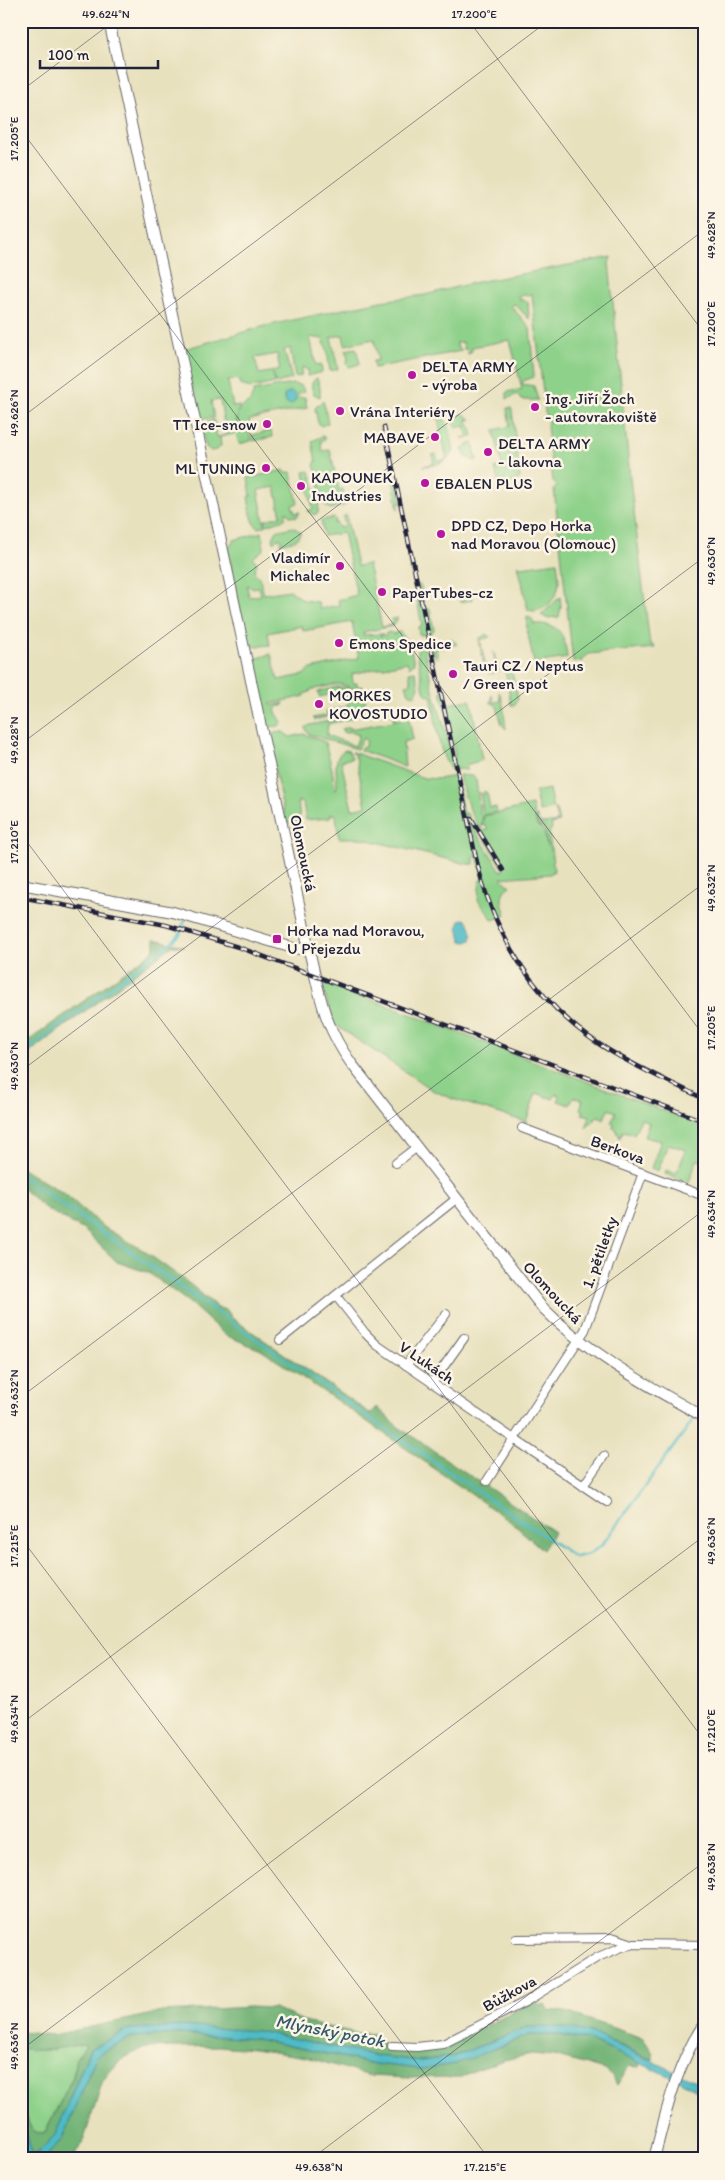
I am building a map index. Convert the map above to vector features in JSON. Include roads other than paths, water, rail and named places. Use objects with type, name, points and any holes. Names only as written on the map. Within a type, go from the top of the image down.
[{"type":"street","name":"Olomoucká","points":[[109,21],[309,950],[325,1016],[334,1037],[417,1148],[530,1293],[559,1324],[590,1349],[704,1417]]},
{"type":"street","points":[[21,884],[186,916],[293,948],[309,950]]},
{"type":"street","name":"Berkova","points":[[522,1128],[704,1196]]},
{"type":"street","points":[[396,1163],[417,1148]]},
{"type":"street","name":"1. pětiletky","points":[[579,1340],[587,1325],[643,1173]]},
{"type":"street","points":[[280,1340],[456,1199]]},
{"type":"street","name":"V Lukách","points":[[336,1296],[372,1340],[607,1502]]},
{"type":"street","points":[[406,1364],[446,1314]]},
{"type":"street","points":[[432,1383],[464,1338]]},
{"type":"street","points":[[487,1481],[579,1340]]},
{"type":"street","points":[[583,1486],[604,1456]]},
{"type":"street","name":"Bůžkova","points":[[516,1939],[615,1938],[633,1944],[704,1945]]},
{"type":"street","name":"Bůžkova","points":[[392,2046],[417,2047],[443,2044],[525,2002],[598,1956],[633,1944]]},
{"type":"street","points":[[654,2159],[672,2085],[704,2024]]},
{"type":"water","points":[[292,392],[295,393],[295,403],[288,404],[285,403],[284,396],[285,393]]},
{"type":"water","points":[[464,919],[470,925],[472,931],[471,940],[467,942],[461,941],[458,926],[460,920]]},
{"type":"water","points":[[179,2026],[258,2031],[376,2056],[421,2061],[455,2056],[527,2027],[559,2027],[590,2032],[704,2085],[704,2094],[680,2081],[588,2040],[558,2035],[529,2035],[456,2064],[421,2069],[375,2064],[257,2039],[179,2034],[132,2037],[97,2055],[62,2139],[44,2159],[26,2159],[21,2148],[21,2124],[25,2129],[32,2153],[38,2153],[55,2135],[90,2049],[130,2029]]},
{"type":"waterway","points":[[21,1055],[174,940],[180,934],[185,920]]},
{"type":"waterway","points":[[21,1176],[367,1416],[575,1557],[589,1554],[602,1545],[696,1416]]},
{"type":"railway","points":[[384,427],[476,858],[493,913],[519,963],[536,986],[576,1027],[624,1059],[704,1099]]},
{"type":"railway","points":[[471,818],[503,870]]},
{"type":"railway","points":[[21,897],[166,925],[238,947],[704,1121]]},
{"type":"place","name":"DELTA ARMY - výroba","points":[[412,375]]},
{"type":"place","name":"Ing. Jiří Žoch - autovrakoviště","points":[[535,407]]},
{"type":"place","name":"Vrána Interiéry","points":[[340,411]]},
{"type":"place","name":"TT Ice-snow","points":[[267,424]]},
{"type":"place","name":"MABAVE","points":[[435,437]]},
{"type":"place","name":"DELTA ARMY - lakovna","points":[[488,452]]},
{"type":"place","name":"ML TUNING","points":[[266,468]]},
{"type":"place","name":"EBALEN PLUS","points":[[425,483]]},
{"type":"place","name":"KAPOUNEK Industries","points":[[301,486]]},
{"type":"place","name":"DPD CZ, Depo Horka nad Moravou (Olomouc)","points":[[441,534]]},
{"type":"place","name":"Vladimír Michalec","points":[[340,566]]},
{"type":"place","name":"PaperTubes-cz","points":[[382,592]]},
{"type":"place","name":"Emons Spedice","points":[[339,643]]},
{"type":"place","name":"Tauri CZ / Neptus / Green spot","points":[[453,674]]},
{"type":"place","name":"MORKES KOVOSTUDIO","points":[[319,704]]},
{"type":"place","name":"Horka nad Moravou, U Přejezdu","points":[[277,939]]},
{"type":"water label","name":"Mlýnský potok","points":[[330,2031]]}]
